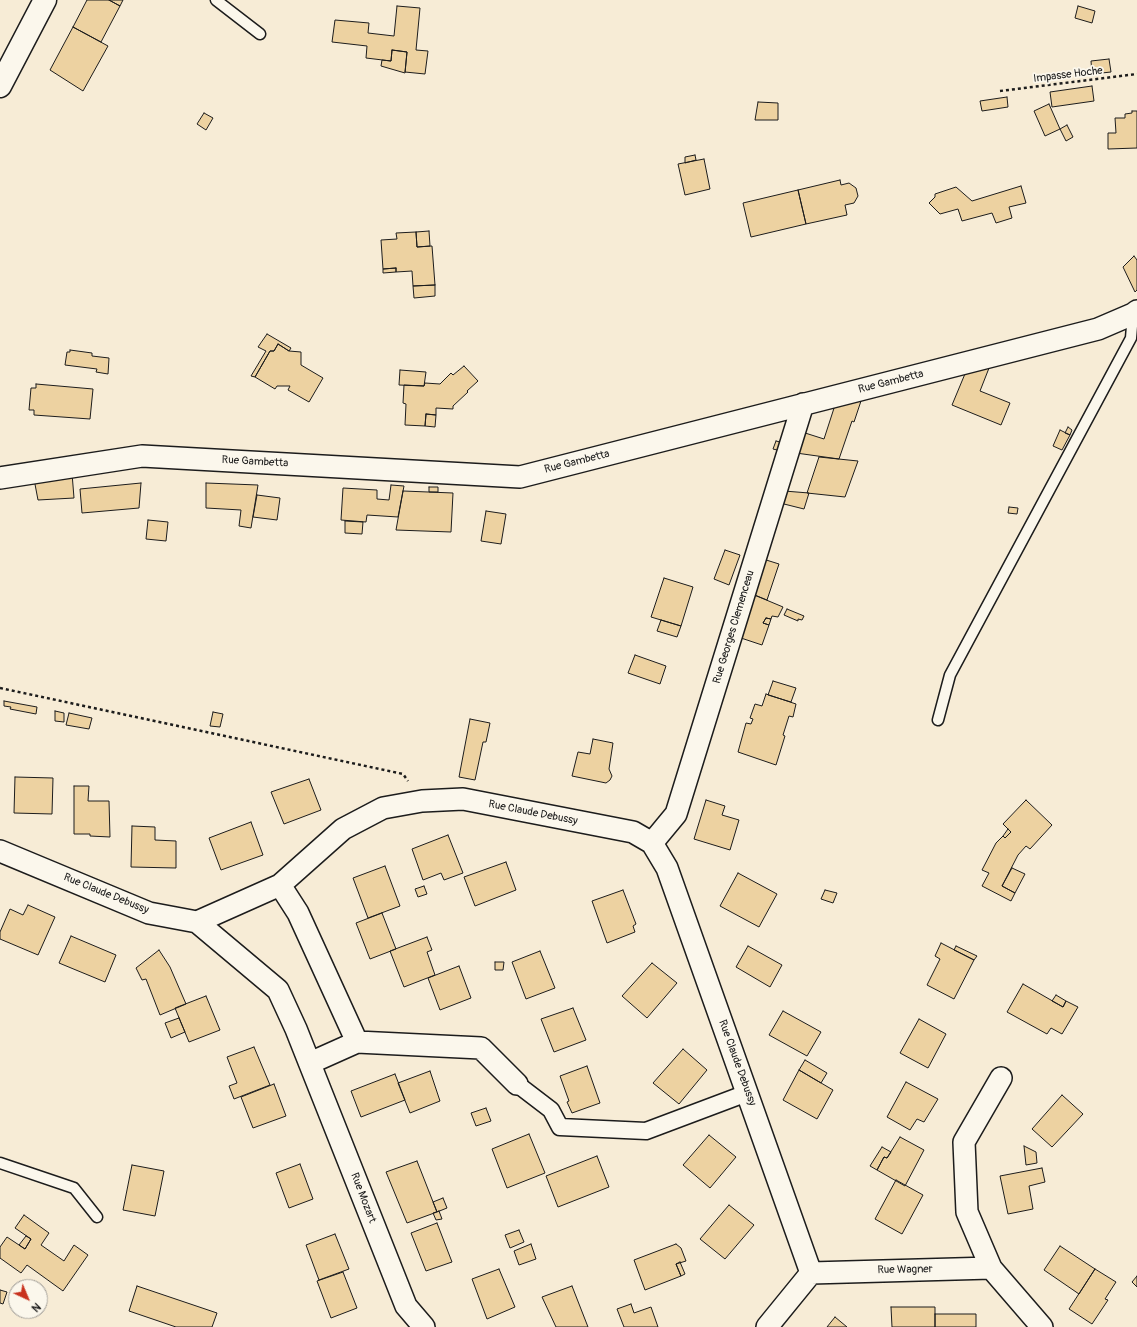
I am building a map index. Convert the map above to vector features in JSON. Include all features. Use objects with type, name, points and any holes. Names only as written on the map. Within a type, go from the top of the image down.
[{"type":"street","points":[[0,86],[45,0]]},
{"type":"street","name":"Rue Gambetta","points":[[0,478],[142,456],[520,477],[1098,329],[1135,312]]},
{"type":"street","name":"Rue Georges Clemenceau","points":[[652,843],[676,814],[802,404]]},
{"type":"street","name":"Rue Claude Debussy","points":[[0,851],[150,913],[197,922],[280,885],[343,828],[383,808],[422,801],[463,799],[633,832],[652,843],[668,868],[811,1273]]},
{"type":"street","points":[[280,885],[298,912],[357,1042]]},
{"type":"street","name":"Rue Mozart","points":[[197,922],[278,990],[310,1063],[406,1306],[424,1327]]},
{"type":"street","points":[[310,1063],[357,1042],[481,1048],[517,1084],[551,1110],[560,1127],[646,1131],[747,1093]]},
{"type":"street","points":[[1001,1078],[964,1142],[967,1212],[991,1268],[1042,1327]]},
{"type":"street","name":"Rue Wagner","points":[[811,1273],[991,1268]]},
{"type":"street","points":[[767,1327],[811,1273]]},
{"type":"lane","points":[[216,0],[260,34]]},
{"type":"lane","points":[[938,720],[950,675],[1131,338],[1135,312]]},
{"type":"lane","points":[[0,1163],[74,1188],[97,1217]]},
{"type":"path","name":"Impasse Hoche","points":[[1000,91],[1137,74]]},
{"type":"path","points":[[0,688],[403,774],[422,801]]},
{"type":"building","points":[[87,0],[109,0],[120,6],[101,42],[73,27]]},
{"type":"building","points":[[109,0],[123,0],[120,6]]},
{"type":"building","points":[[397,6],[420,8],[416,50],[428,51],[425,74],[405,72],[407,52],[392,50],[391,61],[366,58],[367,46],[332,42],[335,20],[369,23],[368,33],[394,36]]},
{"type":"building","points":[[1078,6],[1095,11],[1092,23],[1075,18]]},
{"type":"building","points":[[73,27],[108,46],[83,91],[50,70]]},
{"type":"building","points":[[392,50],[407,52],[405,73],[381,66],[382,60],[391,61]]},
{"type":"building","points":[[1109,59],[1111,72],[1092,74],[1091,61]]},
{"type":"building","points":[[1092,86],[1094,101],[1052,107],[1050,92]]},
{"type":"building","points":[[1007,97],[1008,107],[982,111],[980,101]]},
{"type":"building","points":[[758,102],[778,103],[778,120],[755,120]]},
{"type":"building","points":[[1049,104],[1060,129],[1045,136],[1034,111]]},
{"type":"building","points":[[1132,111],[1137,111],[1137,148],[1108,149],[1108,133],[1116,133],[1115,118],[1125,118],[1125,114],[1132,113]]},
{"type":"building","points":[[204,113],[213,118],[206,130],[197,124]]},
{"type":"building","points":[[1067,125],[1073,137],[1066,141],[1060,129]]},
{"type":"building","points":[[695,155],[696,160],[685,163],[685,157]]},
{"type":"building","points":[[704,159],[710,189],[685,195],[678,164]]},
{"type":"building","points":[[840,180],[841,185],[849,183],[856,188],[858,196],[854,203],[845,205],[847,215],[806,224],[798,190]]},
{"type":"building","points":[[1021,186],[1026,203],[1009,207],[1012,218],[996,223],[992,213],[962,221],[958,209],[940,214],[929,203],[935,197],[935,194],[956,187],[972,201]]},
{"type":"building","points":[[798,190],[806,224],[751,237],[743,203]]},
{"type":"building","points":[[429,231],[430,246],[417,247],[416,232]]},
{"type":"building","points":[[416,232],[417,247],[432,246],[435,285],[413,286],[412,271],[396,272],[396,268],[383,269],[381,240],[397,239],[396,233]]},
{"type":"building","points":[[1134,256],[1137,260],[1137,290],[1135,292],[1123,267]]},
{"type":"building","points":[[396,268],[396,272],[383,273],[383,269]]},
{"type":"building","points":[[435,285],[435,296],[414,298],[413,286]]},
{"type":"building","points":[[267,334],[291,348],[289,351],[278,344],[274,351],[270,351],[255,377],[251,376],[266,351],[258,347]]},
{"type":"building","points":[[278,344],[289,351],[301,352],[301,365],[323,378],[309,402],[288,390],[290,386],[277,386],[275,389],[255,377],[270,351],[274,351]]},
{"type":"building","points":[[70,350],[92,353],[92,356],[109,358],[108,374],[96,372],[97,369],[65,365],[67,352],[70,352]]},
{"type":"building","points":[[991,363],[980,391],[1010,403],[1001,425],[952,405],[967,369]]},
{"type":"building","points":[[464,366],[478,381],[453,406],[453,409],[436,408],[436,415],[426,414],[425,426],[405,425],[406,404],[403,403],[404,385],[424,386],[425,383],[440,384],[451,373],[453,375]]},
{"type":"building","points":[[400,370],[426,372],[424,386],[399,385]]},
{"type":"building","points":[[36,384],[93,389],[90,419],[34,415],[34,410],[29,410],[31,388],[36,388]]},
{"type":"building","points":[[863,395],[839,459],[796,453],[802,432],[824,439],[836,402]]},
{"type":"building","points":[[426,414],[436,415],[435,427],[425,426]]},
{"type":"building","points":[[1068,427],[1072,430],[1070,435],[1065,433]]},
{"type":"building","points":[[1060,430],[1070,435],[1062,450],[1053,446]]},
{"type":"building","points":[[776,441],[784,443],[781,451],[773,449]]},
{"type":"building","points":[[819,457],[858,461],[845,497],[807,493]]},
{"type":"building","points":[[72,473],[74,498],[38,500],[34,479]]},
{"type":"building","points":[[141,483],[139,508],[82,513],[80,489]]},
{"type":"building","points":[[206,483],[258,485],[251,528],[239,526],[241,510],[206,508]]},
{"type":"building","points":[[391,485],[404,486],[398,517],[367,515],[366,522],[341,520],[343,488],[377,490],[377,499],[389,500]]},
{"type":"building","points":[[429,487],[438,487],[438,492],[429,492]]},
{"type":"building","points":[[403,491],[453,493],[451,532],[396,530]]},
{"type":"building","points":[[784,491],[809,493],[804,509],[780,503]]},
{"type":"building","points":[[257,495],[280,498],[277,520],[253,517]]},
{"type":"building","points":[[1009,507],[1018,508],[1017,514],[1008,513]]},
{"type":"building","points":[[486,511],[506,514],[501,544],[481,541]]},
{"type":"building","points":[[148,520],[168,522],[166,541],[146,539]]},
{"type":"building","points":[[345,521],[363,522],[362,534],[345,533]]},
{"type":"building","points":[[725,550],[740,555],[729,585],[714,579]]},
{"type":"building","points":[[763,559],[779,564],[767,600],[752,594]]},
{"type":"building","points":[[664,578],[693,587],[681,626],[651,617]]},
{"type":"building","points":[[752,594],[783,607],[778,617],[772,616],[771,619],[766,618],[763,623],[769,625],[762,645],[738,637]]},
{"type":"building","points":[[787,609],[804,616],[802,620],[798,619],[798,621],[784,615]]},
{"type":"building","points":[[766,618],[771,619],[769,625],[763,623]]},
{"type":"building","points":[[661,620],[681,626],[677,637],[657,631]]},
{"type":"building","points":[[635,655],[666,666],[660,684],[628,673]]},
{"type":"building","points":[[773,681],[796,688],[791,702],[768,695]]},
{"type":"building","points":[[766,694],[796,704],[793,717],[789,716],[783,735],[785,736],[776,765],[738,752],[746,723],[751,724],[753,719],[750,718],[755,704],[762,706]]},
{"type":"building","points":[[4,701],[37,707],[36,714],[10,709],[11,707],[4,706]]},
{"type":"building","points":[[55,711],[64,713],[64,722],[55,721]]},
{"type":"building","points":[[213,712],[223,714],[220,727],[210,726]]},
{"type":"building","points":[[69,713],[92,718],[89,729],[66,725]]},
{"type":"building","points":[[470,719],[490,723],[486,742],[483,742],[475,780],[459,777]]},
{"type":"building","points":[[593,739],[613,743],[609,769],[612,776],[606,783],[572,776],[578,752],[590,754]]},
{"type":"building","points":[[15,777],[53,778],[52,814],[14,813]]},
{"type":"building","points":[[309,779],[321,810],[284,824],[271,792]]},
{"type":"building","points":[[74,786],[89,786],[88,801],[109,801],[110,837],[90,836],[90,834],[74,834]]},
{"type":"building","points":[[706,800],[725,806],[722,815],[739,820],[730,850],[694,839]]},
{"type":"building","points":[[1026,800],[1052,825],[1030,849],[1026,846],[1018,855],[1002,886],[1015,893],[1011,901],[982,886],[989,873],[982,870],[996,843],[1003,836],[1005,838],[1011,832],[1003,824]]},
{"type":"building","points":[[251,822],[263,855],[221,870],[209,838]]},
{"type":"building","points":[[132,826],[155,827],[155,840],[176,841],[176,868],[131,867]]},
{"type":"building","points":[[1008,829],[1011,832],[1005,838],[1003,836]]},
{"type":"building","points":[[448,835],[463,873],[444,880],[441,873],[423,880],[412,849]]},
{"type":"building","points":[[506,862],[516,890],[475,906],[464,877]]},
{"type":"building","points":[[385,866],[400,906],[368,918],[353,878]]},
{"type":"building","points":[[1012,868],[1025,874],[1015,893],[1002,886]]},
{"type":"building","points":[[738,873],[777,894],[759,927],[720,906]]},
{"type":"building","points":[[424,886],[427,894],[418,897],[415,889]]},
{"type":"building","points":[[623,890],[636,924],[633,926],[635,932],[607,943],[592,901]]},
{"type":"building","points":[[825,890],[837,893],[833,903],[821,899]]},
{"type":"building","points":[[28,905],[55,917],[38,955],[0,939],[0,932],[10,909],[23,915]]},
{"type":"building","points":[[382,913],[396,949],[370,959],[356,923]]},
{"type":"building","points":[[71,936],[116,955],[105,982],[59,963]]},
{"type":"building","points":[[427,937],[432,950],[427,952],[435,975],[404,987],[390,951]]},
{"type":"building","points":[[941,943],[974,960],[954,999],[927,985],[940,959],[935,956]]},
{"type":"building","points":[[748,946],[782,965],[770,987],[736,967]]},
{"type":"building","points":[[956,946],[977,956],[974,960],[954,950]]},
{"type":"building","points":[[159,950],[170,967],[186,1004],[160,1015],[146,979],[142,980],[136,968]]},
{"type":"building","points":[[540,951],[555,988],[526,999],[512,962]]},
{"type":"building","points":[[495,962],[504,962],[503,970],[495,970]]},
{"type":"building","points":[[652,963],[677,983],[647,1018],[622,996]]},
{"type":"building","points":[[459,966],[471,998],[440,1010],[428,978]]},
{"type":"building","points":[[1023,984],[1063,1007],[1066,1001],[1078,1007],[1062,1034],[1051,1028],[1047,1034],[1007,1012]]},
{"type":"building","points":[[1056,995],[1066,1001],[1063,1007],[1052,1001]]},
{"type":"building","points":[[206,996],[220,1030],[189,1042],[175,1008]]},
{"type":"building","points":[[573,1008],[586,1040],[554,1052],[541,1019]]},
{"type":"building","points":[[783,1011],[821,1032],[807,1056],[769,1035]]},
{"type":"building","points":[[179,1018],[185,1032],[171,1038],[165,1023]]},
{"type":"building","points":[[919,1019],[946,1034],[928,1068],[900,1053]]},
{"type":"building","points":[[254,1047],[270,1085],[234,1099],[229,1086],[237,1083],[227,1057]]},
{"type":"building","points":[[683,1049],[707,1070],[679,1104],[653,1083]]},
{"type":"building","points":[[805,1060],[827,1073],[821,1083],[799,1070]]},
{"type":"building","points":[[587,1066],[600,1103],[572,1113],[567,1102],[569,1101],[560,1076]]},
{"type":"building","points":[[799,1070],[833,1090],[817,1119],[783,1100]]},
{"type":"building","points":[[430,1071],[440,1101],[410,1113],[398,1083]]},
{"type":"building","points":[[395,1074],[405,1100],[361,1117],[351,1091]]},
{"type":"building","points":[[906,1082],[938,1099],[924,1122],[917,1119],[910,1130],[887,1117]]},
{"type":"building","points":[[274,1084],[286,1116],[253,1128],[241,1097]]},
{"type":"building","points":[[1062,1095],[1083,1114],[1052,1147],[1032,1129]]},
{"type":"building","points":[[486,1108],[491,1121],[476,1126],[471,1113]]},
{"type":"building","points":[[529,1134],[545,1173],[507,1188],[492,1149]]},
{"type":"building","points":[[709,1135],[736,1157],[710,1188],[683,1165]]},
{"type":"building","points":[[900,1137],[924,1150],[905,1186],[877,1170],[884,1157],[887,1158]]},
{"type":"building","points":[[1024,1146],[1036,1152],[1037,1163],[1026,1165]]},
{"type":"building","points":[[882,1147],[891,1152],[887,1158],[884,1157],[877,1170],[870,1166]]},
{"type":"building","points":[[597,1156],[609,1187],[558,1207],[546,1176]]},
{"type":"building","points":[[417,1161],[437,1212],[407,1223],[386,1172]]},
{"type":"building","points":[[300,1164],[313,1199],[289,1208],[276,1173]]},
{"type":"building","points":[[132,1165],[164,1171],[155,1216],[123,1210]]},
{"type":"building","points":[[1042,1168],[1045,1182],[1029,1186],[1033,1209],[1008,1214],[1000,1176]]},
{"type":"building","points":[[896,1180],[923,1195],[902,1234],[875,1219]]},
{"type":"building","points":[[443,1198],[447,1208],[437,1212],[433,1202]]},
{"type":"building","points":[[729,1205],[754,1225],[725,1259],[700,1239]]},
{"type":"building","points":[[439,1211],[442,1219],[436,1220],[433,1213]]},
{"type":"building","points":[[24,1215],[49,1233],[41,1245],[64,1261],[74,1245],[88,1255],[63,1291],[27,1265],[21,1273],[0,1258],[0,1247],[7,1237],[25,1249],[31,1239],[15,1228]]},
{"type":"building","points":[[437,1223],[452,1262],[426,1271],[411,1233]]},
{"type":"building","points":[[519,1230],[524,1242],[510,1248],[505,1235]]},
{"type":"building","points":[[335,1234],[349,1269],[319,1280],[306,1245]]},
{"type":"building","points":[[26,1236],[31,1239],[25,1249],[19,1245]]},
{"type":"building","points":[[531,1244],[536,1259],[519,1265],[514,1251]]},
{"type":"building","points":[[676,1244],[681,1248],[686,1261],[676,1264],[681,1276],[645,1290],[634,1260]]},
{"type":"building","points":[[1060,1246],[1095,1269],[1079,1294],[1044,1270]]},
{"type":"building","points":[[680,1262],[685,1274],[681,1276],[676,1264]]},
{"type":"building","points":[[499,1269],[515,1307],[487,1319],[472,1279]]},
{"type":"building","points":[[1095,1269],[1116,1282],[1105,1299],[1108,1300],[1092,1324],[1069,1309]]},
{"type":"building","points":[[343,1272],[357,1308],[331,1318],[317,1281]]},
{"type":"building","points":[[1137,1276],[1137,1287],[1132,1282]]},
{"type":"building","points":[[137,1286],[217,1313],[212,1327],[176,1327],[129,1311]]},
{"type":"building","points":[[572,1286],[588,1327],[556,1327],[542,1297]]},
{"type":"building","points":[[0,1290],[7,1292],[3,1304],[0,1303]]},
{"type":"building","points":[[631,1304],[634,1313],[651,1307],[658,1327],[624,1327],[617,1309]]},
{"type":"building","points":[[891,1307],[935,1307],[935,1327],[892,1327]]},
{"type":"building","points":[[935,1314],[976,1314],[976,1327],[935,1327]]},
{"type":"building","points":[[835,1317],[847,1327],[827,1327]]}]
